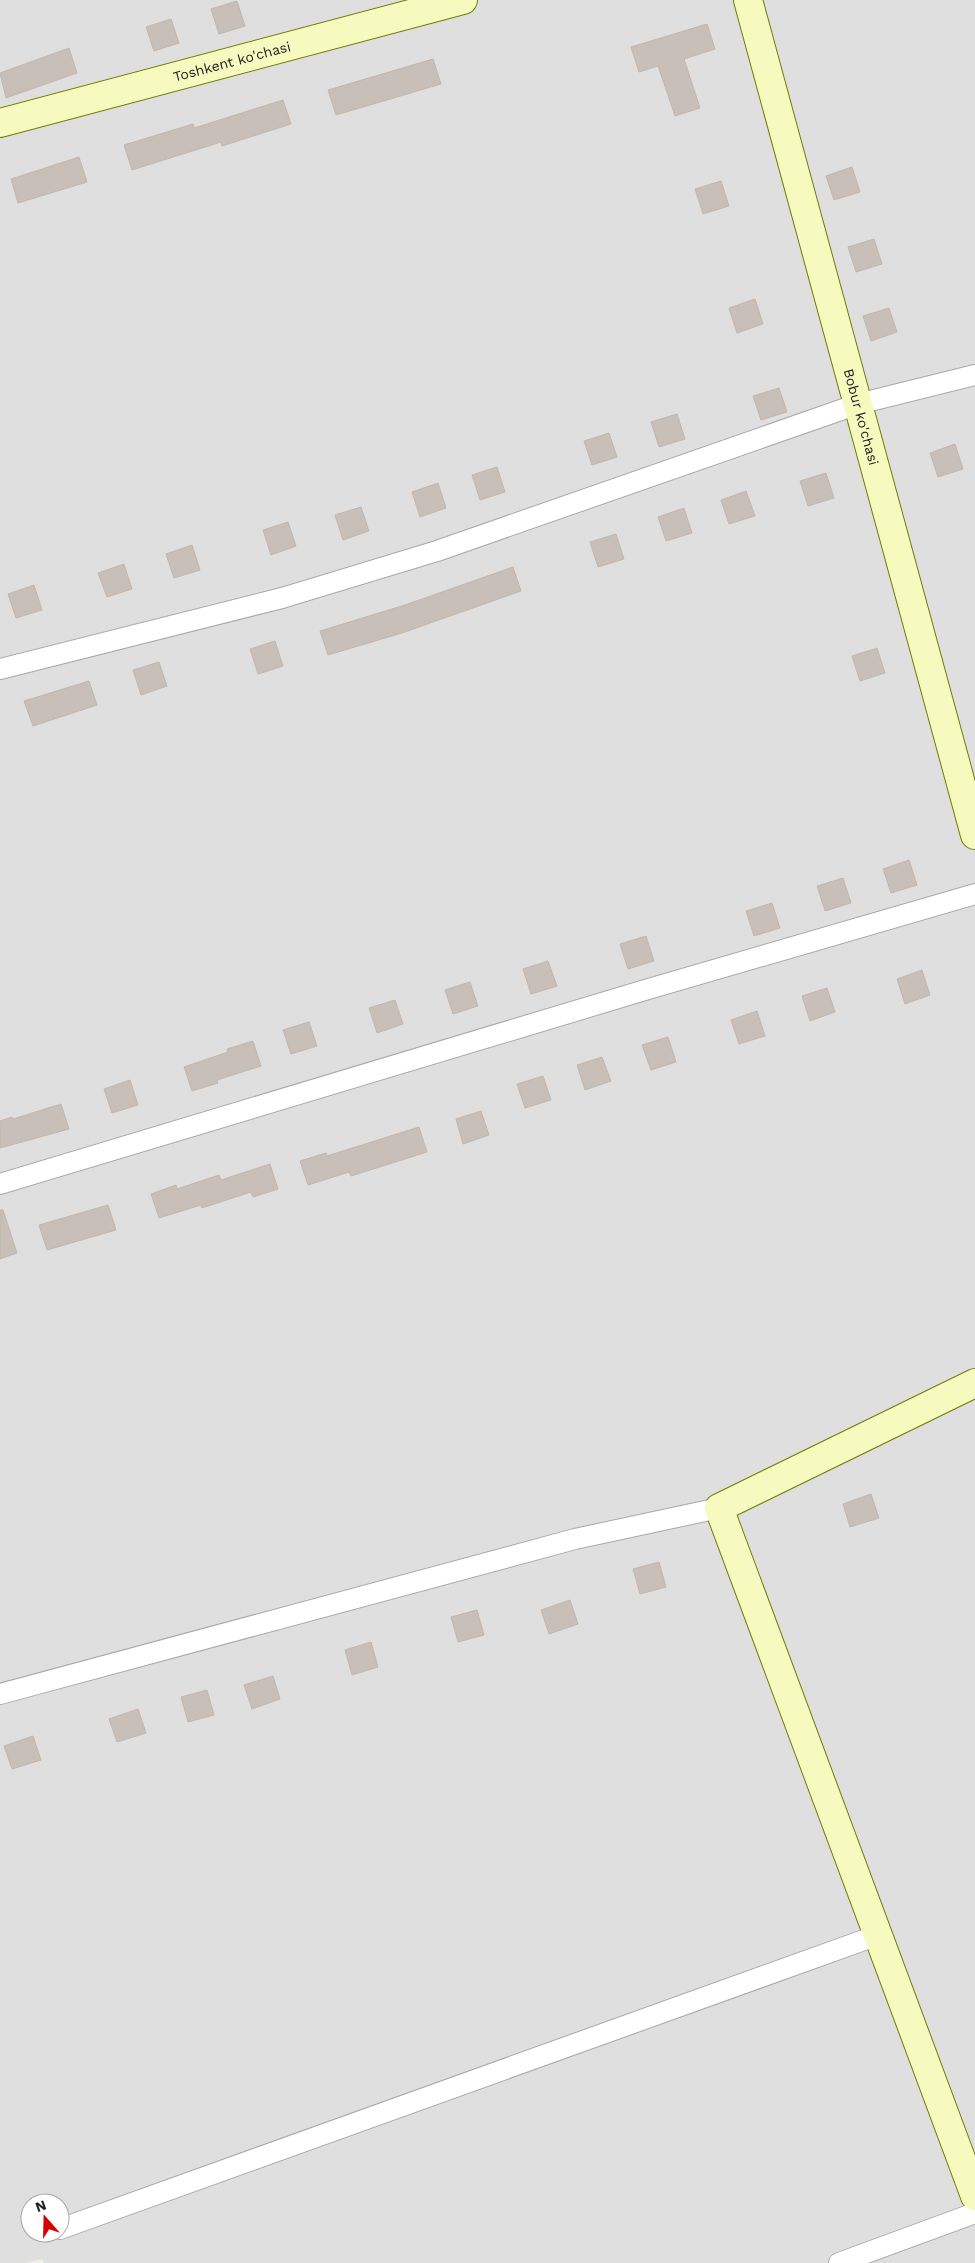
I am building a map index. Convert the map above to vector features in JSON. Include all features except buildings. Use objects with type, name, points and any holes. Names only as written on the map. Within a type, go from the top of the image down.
[{"type":"street","name":"Toshkent ko'chasi","points":[[0,123],[463,0]]},
{"type":"street","name":"Bobur ko'chasi","points":[[748,0],[975,835]]},
{"type":"street","points":[[0,669],[282,598],[437,552],[858,404],[975,375]]},
{"type":"street","points":[[0,1184],[645,990],[975,894]]},
{"type":"street","points":[[0,1694],[575,1539],[719,1508],[975,1384]]},
{"type":"street","points":[[719,1508],[975,2196]]},
{"type":"street","points":[[70,2225],[878,1935]]},
{"type":"street","points":[[839,2263],[975,2213]]},
{"type":"shaded area","points":[[0,0],[975,0],[975,2263],[44,2263],[42,2259],[26,2263],[0,2263]]}]
